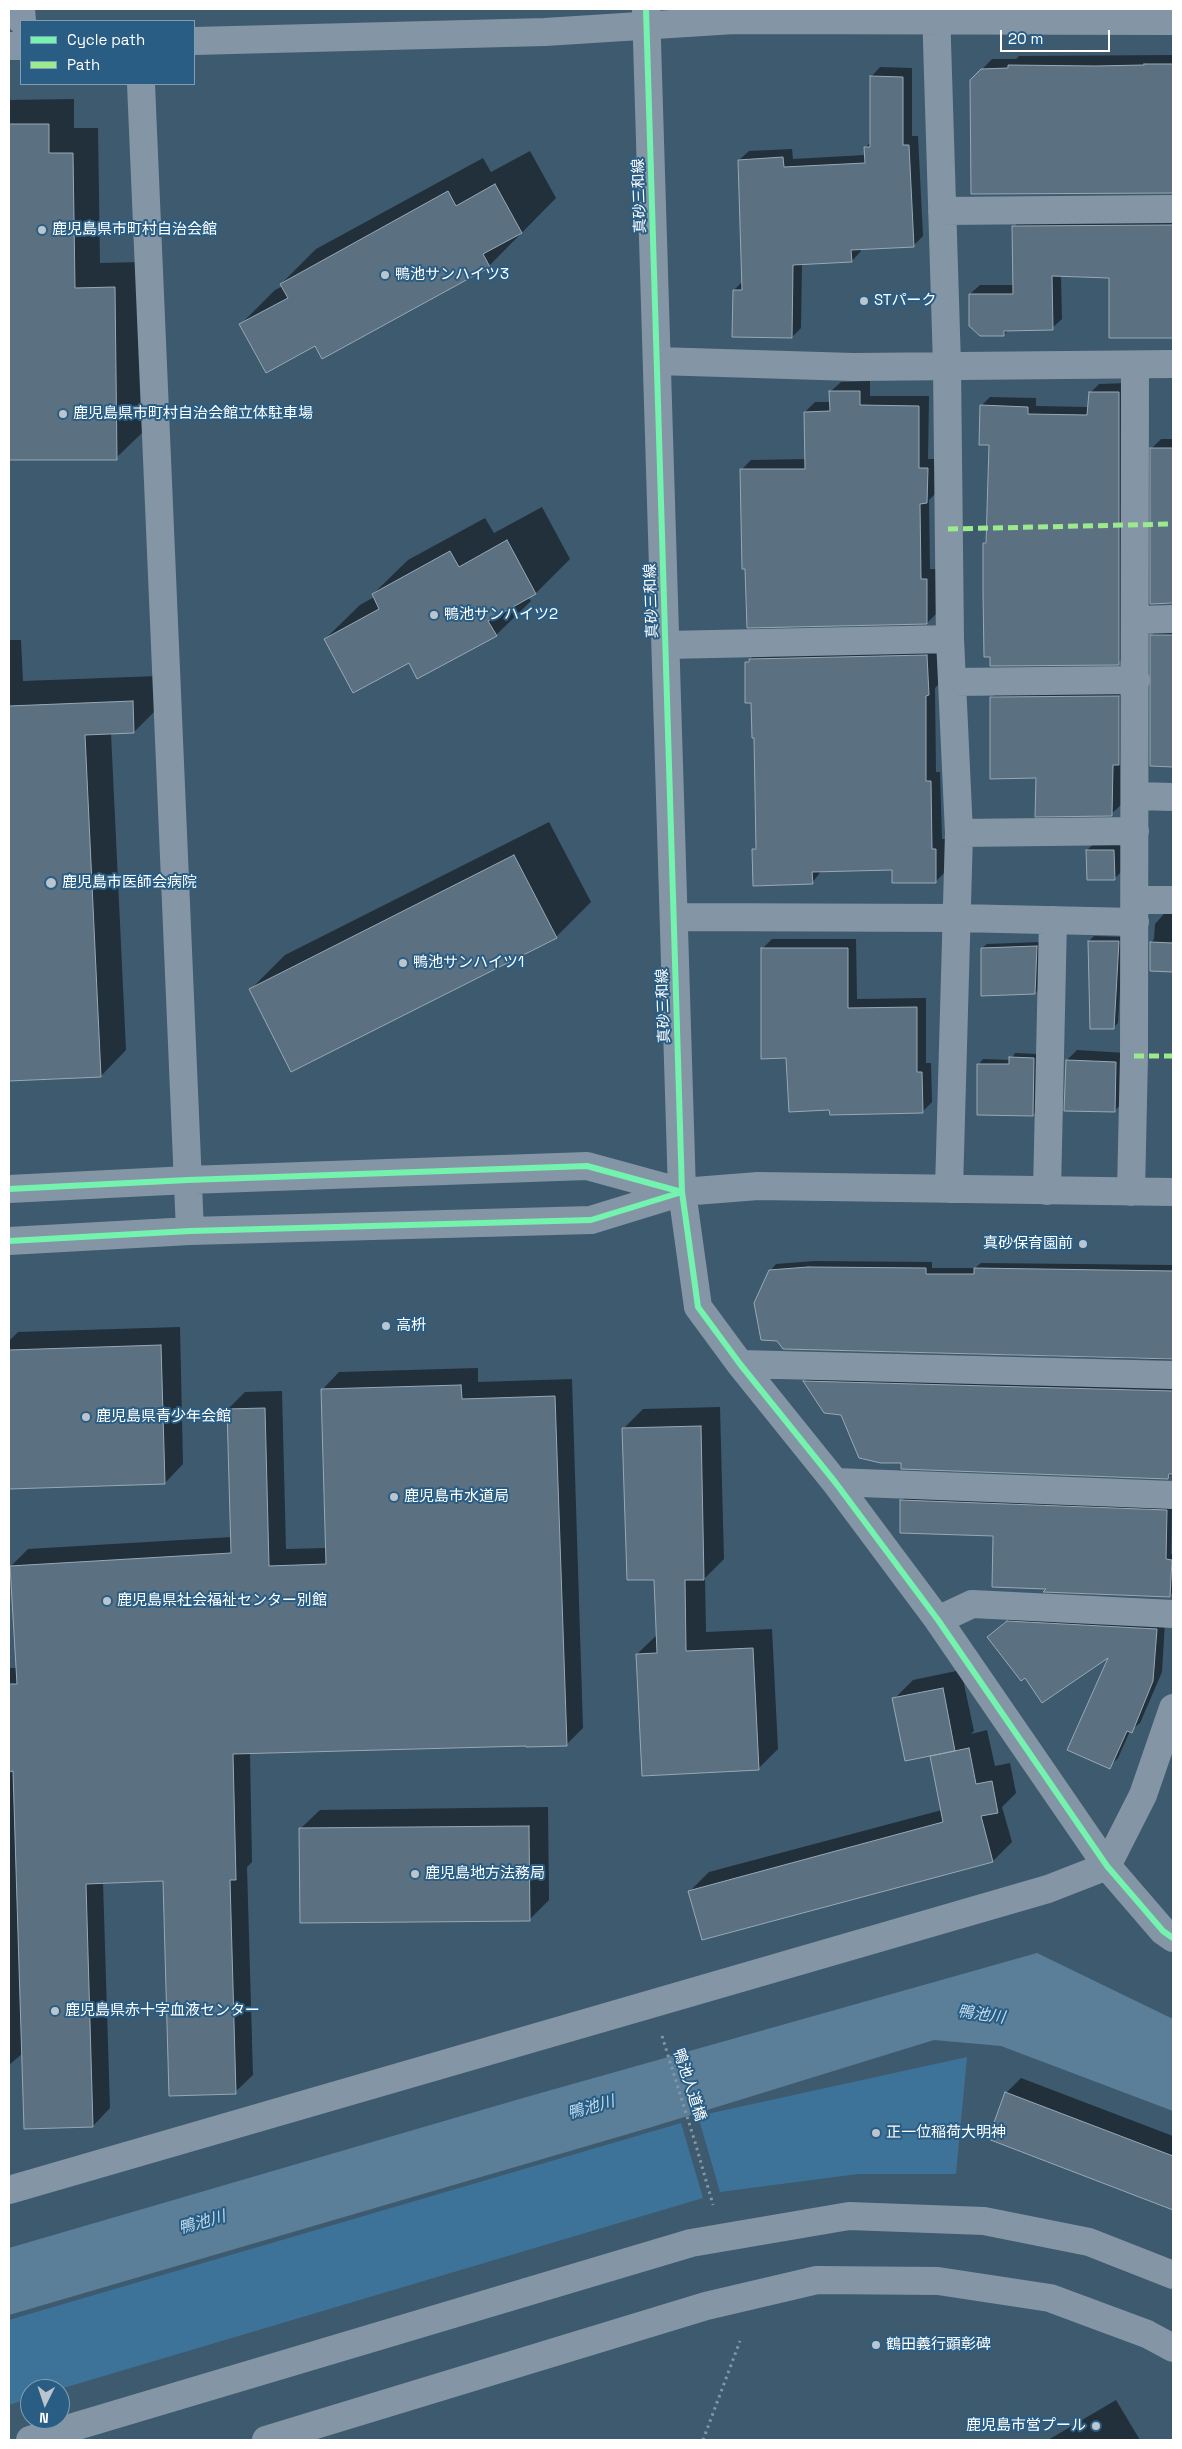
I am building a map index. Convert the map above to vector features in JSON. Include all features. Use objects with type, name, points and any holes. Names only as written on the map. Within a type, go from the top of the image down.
[{"type":"street","points":[[937,15],[947,365],[950,639],[959,832],[949,1189]]},
{"type":"street","points":[[195,41],[545,32],[647,17],[734,20],[937,15],[1173,21]]},
{"type":"street","name":"真砂三和線","points":[[647,17],[682,1192],[698,1307],[740,1364],[835,1482],[938,1620],[1107,1866],[1163,1930],[1173,1938]]},
{"type":"street","points":[[141,85],[190,1231]]},
{"type":"street","points":[[942,211],[1173,209]]},
{"type":"street","points":[[657,361],[853,367],[1173,364]]},
{"type":"street","points":[[1131,1192],[1136,832],[1135,365]]},
{"type":"street","points":[[1136,620],[1173,619]]},
{"type":"street","points":[[666,645],[950,639]]},
{"type":"street","points":[[953,682],[1136,680]]},
{"type":"street","points":[[1135,796],[1173,796]]},
{"type":"street","points":[[959,832],[1136,832]]},
{"type":"street","points":[[674,917],[1054,920],[1135,911],[1173,900]]},
{"type":"street","points":[[1046,1190],[1054,920]]},
{"type":"street","points":[[9,1189],[188,1180],[587,1166],[682,1192]]},
{"type":"street","points":[[9,1241],[190,1231],[592,1220],[682,1192],[758,1186],[1173,1192]]},
{"type":"street","points":[[740,1364],[1173,1375]]},
{"type":"street","points":[[835,1482],[1173,1495]]},
{"type":"street","points":[[938,1620],[972,1604],[1173,1614]]},
{"type":"street","points":[[9,2190],[1048,1890],[1107,1866],[1143,1795],[1173,1708]]},
{"type":"street","points":[[30,2440],[691,2243],[849,2216],[984,2221],[1089,2242],[1173,2275]]},
{"type":"street","points":[[266,2440],[706,2306],[817,2280],[938,2281],[1050,2298],[1147,2334],[1173,2348]]},
{"type":"path","points":[[702,2440],[740,2341]]},
{"type":"shaded area","points":[[967,2057],[956,2174],[858,2174],[720,2192],[698,2116]]},
{"type":"shaded area","points":[[681,2123],[703,2198],[70,2386],[70,2379],[20,2379],[20,2401],[9,2405],[9,2320]]},
{"type":"water","name":"鴨池川","points":[[1037,1953],[1173,2019],[1173,2111],[1001,2046],[934,2040],[652,2127],[9,2315],[9,2248],[523,2098]]},
{"type":"building","points":[[1173,64],[1173,193],[971,194],[970,80],[981,69],[1008,68],[1008,65],[1096,66]]},
{"type":"building","points":[[870,76],[903,77],[903,145],[909,145],[914,247],[851,250],[852,262],[793,265],[792,338],[732,337],[733,290],[742,290],[738,160],[783,157],[784,167],[865,163],[864,147],[870,147]]},
{"type":"building","points":[[9,124],[49,124],[49,153],[73,153],[75,288],[115,287],[117,460],[9,460]]},
{"type":"building","name":"鴨池サンハイツ3","points":[[495,184],[522,233],[483,254],[490,267],[322,359],[315,346],[266,373],[239,324],[288,298],[280,284],[448,191],[456,206]]},
{"type":"building","points":[[1173,225],[1173,338],[1109,338],[1109,278],[1052,276],[1053,330],[1004,331],[1004,336],[980,336],[969,326],[969,294],[1013,294],[1012,226]]},
{"type":"building","points":[[829,391],[860,391],[860,405],[919,406],[919,468],[928,468],[927,503],[920,504],[921,579],[927,579],[927,624],[747,628],[745,569],[742,569],[740,469],[805,469],[804,412],[830,411]]},
{"type":"building","points":[[1089,392],[1119,392],[1119,665],[990,666],[990,657],[984,657],[983,594],[983,543],[986,543],[989,445],[979,445],[980,405],[1028,407],[1028,414],[1087,415]]},
{"type":"building","points":[[1150,448],[1173,448],[1173,603],[1150,604]]},
{"type":"building","name":"鴨池サンハイツ2","points":[[507,540],[536,594],[488,621],[497,636],[417,679],[409,663],[353,693],[324,639],[379,609],[372,594],[450,551],[459,567]]},
{"type":"building","points":[[1150,635],[1173,635],[1173,767],[1150,766]]},
{"type":"building","points":[[927,655],[929,695],[926,696],[926,781],[931,781],[932,849],[936,849],[936,883],[892,883],[892,870],[812,872],[813,884],[753,886],[752,849],[756,849],[754,738],[752,738],[751,703],[745,703],[745,662],[749,662],[749,659]]},
{"type":"building","points":[[1119,696],[1119,765],[1113,765],[1112,816],[1035,817],[1036,778],[990,779],[990,697]]},
{"type":"building","name":"鹿児島市医師会病院","points":[[133,701],[134,733],[85,735],[101,1077],[9,1081],[9,706]]},
{"type":"building","points":[[1086,850],[1114,850],[1115,880],[1087,880]]},
{"type":"building","name":"鴨池サンハイツ1","points":[[514,855],[557,938],[291,1072],[249,989]]},
{"type":"building","points":[[1088,941],[1119,941],[1114,1029],[1090,1029]]},
{"type":"building","points":[[1150,942],[1173,943],[1173,972],[1150,971]]},
{"type":"building","points":[[1037,946],[1035,994],[981,996],[981,948]]},
{"type":"building","points":[[761,948],[848,948],[848,1008],[917,1007],[917,1072],[922,1072],[923,1113],[830,1115],[829,1110],[789,1112],[786,1058],[761,1059]]},
{"type":"building","points":[[1009,1057],[1034,1058],[1033,1116],[977,1115],[977,1064],[1009,1064]]},
{"type":"building","points":[[1066,1060],[1116,1062],[1115,1112],[1064,1111]]},
{"type":"building","points":[[808,1267],[926,1268],[926,1274],[974,1274],[974,1268],[1173,1271],[1173,1359],[783,1349],[777,1341],[761,1340],[754,1303],[769,1270]]},
{"type":"building","name":"鹿児島県青少年会館","points":[[161,1345],[165,1484],[9,1489],[9,1350]]},
{"type":"building","points":[[803,1381],[1173,1391],[1173,1474],[1169,1474],[1168,1479],[901,1469],[901,1463],[881,1463],[859,1458],[841,1415],[824,1413]]},
{"type":"building","points":[[461,1385],[462,1399],[555,1396],[567,1746],[233,1754],[236,1880],[230,1880],[236,2094],[169,2096],[163,1881],[86,1884],[93,2127],[24,2129],[13,1771],[9,1772],[9,1684],[17,1684],[10,1566],[231,1553],[227,1409],[265,1408],[269,1566],[326,1564],[321,1389]]},
{"type":"building","points":[[701,1426],[704,1580],[685,1580],[686,1651],[753,1648],[759,1770],[642,1776],[636,1654],[657,1653],[654,1580],[627,1580],[622,1428]]},
{"type":"building","points":[[900,1500],[1167,1510],[1166,1559],[1172,1560],[1170,1597],[1043,1592],[1046,1589],[992,1587],[993,1536],[900,1533]]},
{"type":"building","points":[[1007,1621],[1157,1629],[1153,1681],[1132,1733],[1127,1731],[1110,1769],[1067,1750],[1108,1658],[1042,1703],[1025,1678],[1021,1681],[987,1637]]},
{"type":"building","points":[[943,1688],[955,1751],[905,1761],[892,1698]]},
{"type":"building","points":[[969,1748],[976,1784],[992,1781],[998,1813],[981,1816],[993,1862],[702,1940],[688,1891],[943,1822],[930,1756]]},
{"type":"building","name":"鹿児島地方法務局","points":[[529,1826],[530,1921],[300,1923],[299,1828]]},
{"type":"building","points":[[1005,2092],[1173,2156],[1173,2210],[988,2139]]},
{"type":"marked path","points":[[948,529],[1173,524]]},
{"type":"marked path","points":[[1134,1056],[1173,1056]]},
{"type":"cycle path","points":[[646,9],[682,1192],[698,1307],[740,1364],[835,1482],[938,1620],[1107,1866],[1163,1931],[1173,1938]]},
{"type":"cycle path","points":[[9,1189],[188,1180],[587,1166],[682,1192]]},
{"type":"cycle path","points":[[9,1241],[190,1231],[591,1220],[682,1192]]},
{"type":"place","name":"鹿児島県市町村自治会館","points":[[42,230]]},
{"type":"place","name":"鴨池サンハイツ3","points":[[385,275]]},
{"type":"place","name":"STパーク","points":[[864,301]]},
{"type":"place","name":"鹿児島県市町村自治会館立体駐車場","points":[[63,414]]},
{"type":"place","name":"鴨池サンハイツ2","points":[[434,615]]},
{"type":"place","name":"鹿児島市医師会病院","points":[[51,883]]},
{"type":"place","name":"鴨池サンハイツ1","points":[[403,963]]},
{"type":"place","name":"真砂保育園前","points":[[1083,1244]]},
{"type":"place","name":"高枡","points":[[386,1326]]},
{"type":"place","name":"鹿児島県青少年会館","points":[[86,1417]]},
{"type":"place","name":"鹿児島市水道局","points":[[394,1497]]},
{"type":"place","name":"鹿児島県社会福祉センター別館","points":[[107,1601]]},
{"type":"place","name":"鹿児島地方法務局","points":[[415,1874]]},
{"type":"place","name":"鹿児島県赤十字血液センター","points":[[55,2011]]},
{"type":"place","name":"正一位稲荷大明神","points":[[876,2133]]},
{"type":"place","name":"鶴田義行顕彰碑","points":[[876,2345]]},
{"type":"place","name":"鹿児島市営プール","points":[[1096,2426]]}]
